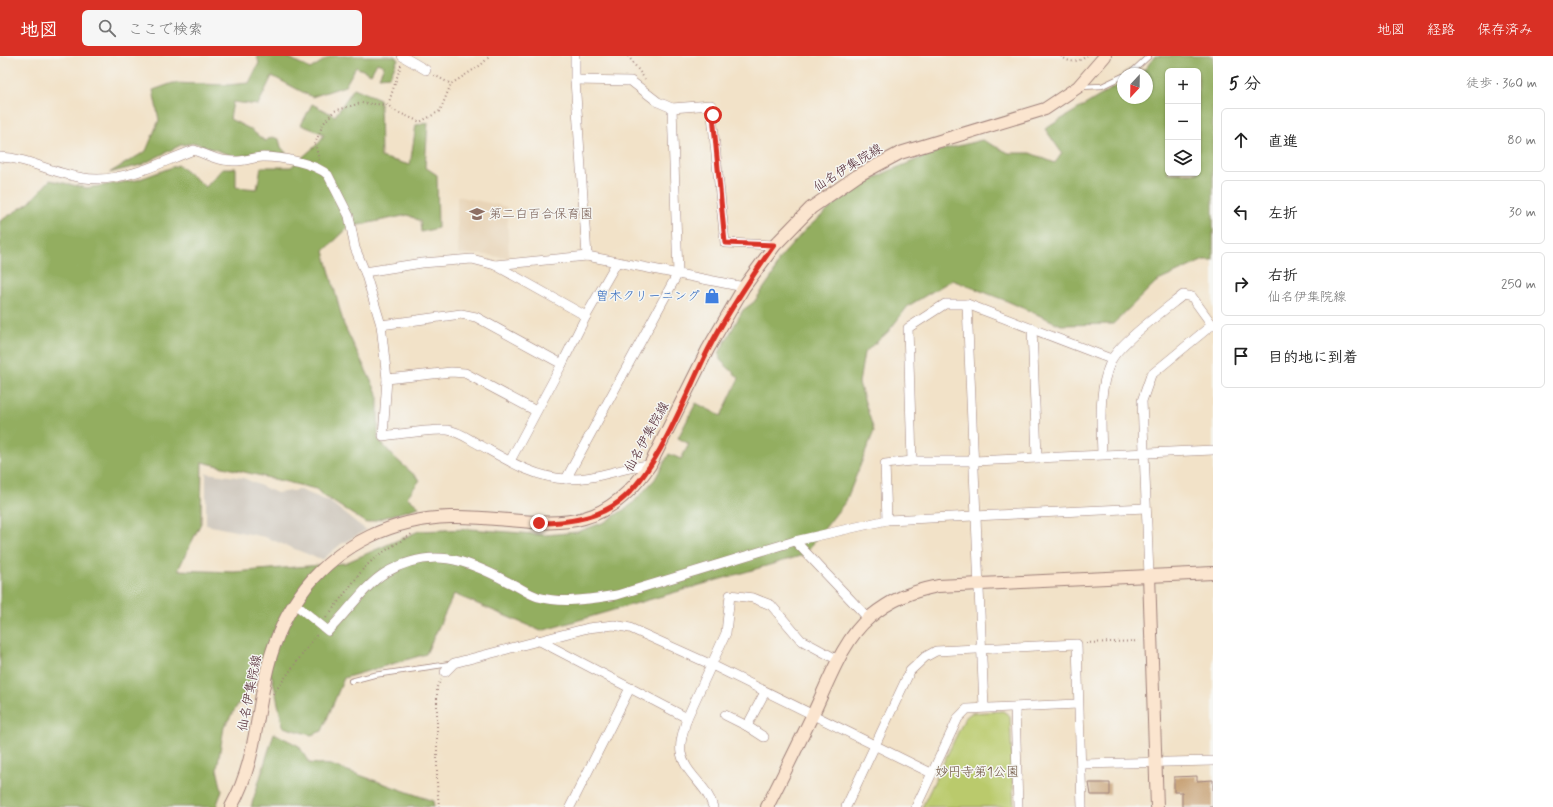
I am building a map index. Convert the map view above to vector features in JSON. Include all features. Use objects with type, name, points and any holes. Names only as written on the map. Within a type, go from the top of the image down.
[{"type":"main road","name":"仙名伊集院線","points":[[231,807],[244,781],[251,759],[268,666],[274,645],[295,604],[321,571],[343,551],[362,539],[386,528],[430,519],[450,517],[539,523],[575,520],[605,510],[619,502],[640,481],[650,465],[708,350],[744,287],[774,245],[811,208],[880,163],[900,153],[1045,108],[1078,88],[1105,56]]},
{"type":"main road","points":[[767,807],[838,660],[854,634],[868,618],[892,600],[910,592],[938,586],[1213,572]]},
{"type":"main road","points":[[1149,575],[1157,807]]},
{"type":"street","points":[[403,56],[426,70]]},
{"type":"street","points":[[575,56],[574,80],[587,256]]},
{"type":"street","points":[[574,80],[631,81],[658,102],[672,108],[711,105],[725,243],[774,245]]},
{"type":"street","points":[[566,479],[678,273],[672,108]]},
{"type":"street","points":[[0,158],[14,158],[32,161],[62,173],[87,178],[116,178],[194,150],[218,160],[234,162],[263,157],[289,159],[322,170],[328,175],[349,216],[355,248],[365,272],[381,325],[387,379],[383,436],[446,430],[457,433],[537,474],[566,479],[595,478],[634,466],[650,465]]},
{"type":"street","points":[[495,265],[587,256],[744,287]]},
{"type":"street","points":[[365,272],[422,263],[472,259],[495,265],[586,316]]},
{"type":"street","points":[[510,461],[586,316],[617,262]]},
{"type":"street","points":[[1102,454],[1101,410],[1103,384],[1111,359],[1129,340],[1183,296],[1192,297],[1213,325],[1151,375],[1142,401],[1149,575]]},
{"type":"street","points":[[912,461],[908,328],[945,304],[967,304],[1111,359]]},
{"type":"street","points":[[967,304],[984,707]]},
{"type":"street","points":[[381,325],[460,314],[476,317],[562,364]]},
{"type":"street","points":[[1032,328],[1037,457]]},
{"type":"street","points":[[387,379],[450,372],[465,373],[536,411]]},
{"type":"street","points":[[887,520],[886,464],[912,461],[974,461],[1213,450]]},
{"type":"street","points":[[295,604],[328,631],[342,618],[359,597],[384,573],[411,560],[434,557],[456,559],[478,566],[537,596],[561,601],[617,595],[796,541],[887,520],[1146,508]]},
{"type":"street","points":[[796,541],[868,618]]},
{"type":"street","points":[[713,807],[704,788],[687,767],[681,752],[682,734],[687,718],[726,633],[730,595],[753,598],[771,605],[801,640],[838,660]]},
{"type":"street","points":[[445,672],[454,663],[588,628],[614,625],[630,628],[712,665],[931,773]]},
{"type":"street","points":[[538,640],[687,718]]},
{"type":"street","points":[[846,807],[876,747],[910,671],[925,657],[936,651],[1077,644],[1082,807]]},
{"type":"street","points":[[570,807],[630,688]]},
{"type":"street","points":[[747,726],[765,692]]},
{"type":"street","points":[[916,807],[958,718],[968,709],[984,707],[1078,704]]},
{"type":"street","points":[[1015,707],[1018,807]]},
{"type":"street","points":[[725,715],[747,726],[764,737]]},
{"type":"street","points":[[1081,764],[1213,761]]},
{"type":"lane","points":[[1136,68],[1149,56]]},
{"type":"lane","points":[[1078,88],[1102,86],[1117,79]]},
{"type":"lane","points":[[351,681],[374,675],[454,663]]},
{"type":"path","points":[[388,105],[403,56]]},
{"type":"path","points":[[322,170],[315,144],[323,124],[334,111],[361,103],[388,105],[393,110],[420,122],[440,111],[451,84],[481,65],[490,56]]},
{"type":"path","points":[[1061,56],[1068,61],[1076,62],[1087,56]]},
{"type":"path","points":[[426,70],[451,84]]},
{"type":"path","points":[[270,698],[364,568],[376,556],[417,530]]},
{"type":"path","points":[[1077,644],[1139,641]]},
{"type":"path","points":[[439,807],[437,784],[437,687],[445,672]]},
{"type":"shaded area","points":[[457,196],[507,207],[509,259],[488,255],[458,254]]},
{"type":"shaded area","points":[[206,473],[243,478],[277,493],[300,490],[330,502],[366,530],[341,544],[322,560],[265,537],[206,525]]},
{"type":"green space","points":[[257,56],[286,56],[310,69],[331,56],[394,56],[398,59],[390,76],[379,77],[384,66],[377,63],[371,74],[356,67],[345,86],[312,97],[272,76],[258,105],[233,102],[230,119],[250,129],[265,141],[272,137],[279,139],[281,147],[287,154],[265,152],[236,157],[196,143],[181,145],[141,165],[109,173],[146,151],[159,120],[153,90],[173,83],[227,85],[249,83],[259,63]]},
{"type":"green space","points":[[1155,56],[1213,56],[1213,260],[1204,260],[1156,282],[1113,324],[1061,325],[1007,301],[952,280],[908,306],[888,332],[864,353],[859,383],[874,431],[846,501],[804,555],[541,631],[454,594],[426,654],[344,678],[322,731],[311,735],[283,727],[272,676],[257,674],[224,727],[217,769],[222,791],[216,807],[0,807],[0,221],[29,203],[50,180],[87,188],[137,180],[178,165],[206,187],[223,168],[236,168],[236,187],[257,189],[261,167],[291,167],[320,142],[324,134],[301,125],[312,104],[335,116],[354,88],[380,99],[381,157],[410,165],[416,125],[428,123],[425,167],[437,175],[438,228],[421,232],[420,221],[408,215],[349,227],[324,251],[344,325],[378,395],[378,439],[394,457],[420,480],[407,497],[419,507],[366,523],[324,496],[316,489],[202,462],[201,523],[178,570],[234,572],[345,563],[419,531],[470,529],[546,535],[577,532],[605,522],[631,505],[655,479],[669,454],[681,459],[689,444],[678,438],[696,403],[721,416],[739,378],[720,360],[719,353],[743,310],[754,302],[773,275],[779,259],[805,230],[834,205],[861,186],[889,171],[938,151],[982,140],[1009,153],[1030,153],[1055,163],[1062,153],[1045,129],[1117,86],[1117,104],[1153,104],[1153,68],[1146,68]]},
{"type":"green space","name":"妙円寺第1公園","points":[[1003,711],[1010,716],[1014,807],[922,807],[965,718],[971,713]]},
{"type":"green space","points":[[274,733],[299,746],[309,763],[331,765],[433,801],[434,807],[251,807]]},
{"type":"building","points":[[1197,776],[1197,781],[1213,780],[1213,807],[1182,807],[1182,792],[1174,792],[1174,777]]},
{"type":"building","points":[[1089,783],[1110,783],[1110,795],[1091,795]]},
{"type":"place","name":"第二白百合保育園","points":[[477,214]]},
{"type":"place","name":"曽木クリーニング","points":[[712,296]]},
{"type":"route","points":[[539,523],[560,523],[591,516],[619,502],[640,481],[666,435],[708,350],[730,310],[744,287],[774,245],[725,243],[713,115]]}]
